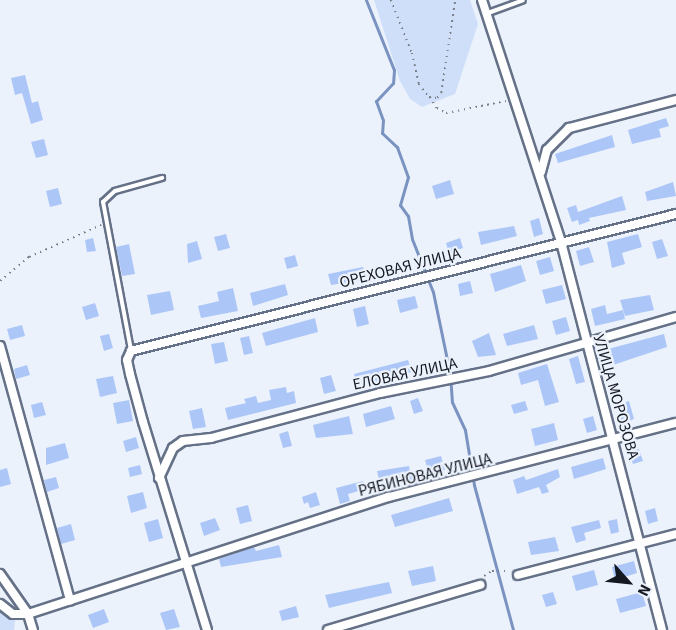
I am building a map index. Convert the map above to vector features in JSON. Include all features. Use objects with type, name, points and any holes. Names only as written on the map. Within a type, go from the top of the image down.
[{"type":"street","name":"УЛИЦА МОРОЗОВА","points":[[482,0],[512,101],[541,172],[585,341],[614,440],[662,630]]},
{"type":"street","points":[[541,172],[547,150],[569,128],[676,100]]},
{"type":"street","name":"ОРЕХОВАЯ УЛИЦА","points":[[131,351],[676,214]]},
{"type":"street","name":"ЕЛОВАЯ УЛИЦА","points":[[159,478],[173,448],[183,441],[260,426],[380,393],[457,379],[676,317]]},
{"type":"street","points":[[0,346],[70,601]]},
{"type":"street","points":[[131,351],[128,360],[130,374],[184,564],[207,630]]},
{"type":"street","name":"РЯБИНОВАЯ УЛИЦА","points":[[28,614],[389,497],[479,476],[676,423]]},
{"type":"street","points":[[518,575],[676,534]]},
{"type":"street","points":[[0,574],[28,614],[33,630]]},
{"type":"street","points":[[328,630],[480,585]]},
{"type":"street","points":[[0,604],[13,614],[28,614]]},
{"type":"lane","points":[[487,13],[523,0]]},
{"type":"lane","points":[[131,351],[102,212],[106,195],[162,178]]},
{"type":"path","points":[[391,0],[412,53],[419,84],[437,108],[446,113],[512,101]]},
{"type":"path","points":[[429,97],[437,98],[441,93],[456,0]]},
{"type":"path","points":[[0,281],[29,257],[104,224]]},
{"type":"path","points":[[492,571],[502,570]]},
{"type":"shaded area","points":[[374,0],[470,0],[478,24],[455,94],[422,107],[410,99],[400,81]]},
{"type":"shaded area","points":[[0,598],[16,614],[14,630],[0,630]]},
{"type":"building","points":[[25,75],[32,103],[38,101],[43,120],[31,124],[22,93],[15,95],[11,78]]},
{"type":"building","points":[[666,118],[669,126],[659,129],[661,137],[632,144],[628,130]]},
{"type":"building","points":[[612,135],[615,147],[558,163],[555,154]]},
{"type":"building","points":[[44,139],[48,155],[36,158],[31,142]]},
{"type":"building","points":[[450,180],[454,194],[436,199],[432,186]]},
{"type":"building","points":[[673,182],[676,196],[647,201],[645,192]]},
{"type":"building","points":[[58,188],[62,204],[50,207],[46,191]]},
{"type":"building","points":[[622,196],[626,210],[589,218],[590,221],[579,225],[578,220],[572,222],[567,208],[576,205],[578,212]]},
{"type":"building","points":[[539,218],[543,234],[534,237],[530,221]]},
{"type":"building","points":[[514,226],[517,236],[481,245],[478,232]]},
{"type":"building","points":[[226,234],[230,248],[218,251],[214,237]]},
{"type":"building","points":[[638,234],[642,247],[622,253],[625,264],[612,268],[607,242]]},
{"type":"building","points":[[93,238],[96,251],[87,252],[85,240]]},
{"type":"building","points":[[460,238],[463,248],[449,253],[446,243]]},
{"type":"building","points":[[662,239],[668,256],[657,259],[652,242]]},
{"type":"building","points":[[197,241],[202,259],[188,263],[187,244]]},
{"type":"building","points":[[129,244],[135,274],[122,276],[116,247]]},
{"type":"building","points":[[589,247],[594,262],[580,266],[576,251]]},
{"type":"building","points":[[295,255],[298,266],[287,269],[284,258]]},
{"type":"building","points":[[550,257],[554,271],[540,275],[536,261]]},
{"type":"building","points":[[521,265],[526,281],[495,292],[490,274]]},
{"type":"building","points":[[363,267],[365,271],[374,268],[377,278],[331,285],[328,274]]},
{"type":"building","points":[[470,281],[473,293],[460,296],[458,284]]},
{"type":"building","points":[[285,284],[288,295],[253,306],[250,293]]},
{"type":"building","points":[[562,285],[566,299],[546,304],[542,290]]},
{"type":"building","points":[[233,288],[238,311],[201,318],[198,306],[219,301],[217,292]]},
{"type":"building","points":[[170,291],[174,310],[151,315],[147,295]]},
{"type":"building","points":[[650,295],[654,310],[625,316],[620,300]]},
{"type":"building","points":[[415,296],[418,308],[400,313],[397,300]]},
{"type":"building","points":[[95,303],[99,316],[86,320],[82,307]]},
{"type":"building","points":[[605,305],[607,314],[623,310],[625,319],[595,326],[591,309]]},
{"type":"building","points":[[365,306],[369,324],[357,327],[353,309]]},
{"type":"building","points":[[566,317],[570,331],[556,335],[552,321]]},
{"type":"building","points":[[315,318],[318,332],[266,346],[262,333]]},
{"type":"building","points":[[22,325],[25,336],[10,340],[7,329]]},
{"type":"building","points":[[534,325],[538,339],[507,346],[503,334]]},
{"type":"building","points":[[489,333],[496,355],[478,357],[472,341]]},
{"type":"building","points":[[109,334],[113,348],[104,351],[100,336]]},
{"type":"building","points":[[664,334],[667,347],[601,369],[597,352]]},
{"type":"building","points":[[249,336],[253,353],[244,355],[240,338]]},
{"type":"building","points":[[224,342],[228,361],[215,364],[211,344]]},
{"type":"building","points":[[578,356],[585,382],[576,384],[569,359]]},
{"type":"building","points":[[408,360],[412,372],[357,387],[354,374]]},
{"type":"building","points":[[547,364],[559,402],[545,406],[538,380],[521,385],[518,373]]},
{"type":"building","points":[[27,365],[30,375],[16,379],[14,369]]},
{"type":"building","points":[[331,375],[336,391],[324,394],[320,378]]},
{"type":"building","points":[[113,376],[117,393],[100,397],[96,379]]},
{"type":"building","points":[[286,387],[287,393],[294,391],[296,403],[228,420],[225,408],[246,403],[244,399],[256,396],[258,403],[271,400],[269,390]]},
{"type":"building","points":[[418,398],[423,411],[414,414],[410,401]]},
{"type":"building","points":[[129,400],[133,421],[117,424],[113,403]]},
{"type":"building","points":[[525,401],[528,410],[514,414],[511,405]]},
{"type":"building","points":[[629,401],[634,419],[622,423],[617,405]]},
{"type":"building","points":[[42,402],[46,415],[34,418],[31,405]]},
{"type":"building","points":[[391,406],[395,419],[366,427],[363,414]]},
{"type":"building","points":[[202,408],[206,427],[193,429],[189,411]]},
{"type":"building","points":[[349,416],[353,434],[316,438],[313,425]]},
{"type":"building","points":[[593,416],[597,430],[587,433],[583,419]]},
{"type":"building","points":[[554,423],[558,440],[535,446],[531,429]]},
{"type":"building","points":[[288,431],[292,446],[283,448],[279,434]]},
{"type":"building","points":[[136,437],[139,448],[126,452],[123,441]]},
{"type":"building","points":[[65,443],[69,458],[46,465],[46,448]]},
{"type":"building","points":[[639,449],[643,461],[633,464],[629,452]]},
{"type":"building","points":[[441,456],[445,470],[429,474],[425,460]]},
{"type":"building","points":[[603,458],[606,469],[574,479],[571,467]]},
{"type":"building","points":[[140,465],[142,474],[130,477],[128,468]]},
{"type":"building","points":[[409,466],[411,476],[419,474],[421,482],[409,485],[407,481],[381,488],[377,471]]},
{"type":"building","points":[[7,468],[11,484],[0,487],[0,470]]},
{"type":"building","points":[[558,469],[560,477],[546,485],[549,492],[542,494],[539,487],[517,494],[513,480],[524,476],[526,480]]},
{"type":"building","points":[[56,477],[59,488],[47,492],[44,480]]},
{"type":"building","points":[[363,481],[366,489],[348,494],[350,501],[340,504],[336,488]]},
{"type":"building","points":[[143,492],[147,508],[131,513],[127,496]]},
{"type":"building","points":[[316,492],[320,505],[310,508],[308,502],[304,504],[302,497]]},
{"type":"building","points":[[449,498],[453,511],[395,527],[391,515]]},
{"type":"building","points":[[248,505],[252,521],[240,524],[236,508]]},
{"type":"building","points":[[655,508],[658,521],[648,524],[645,511]]},
{"type":"building","points":[[215,518],[220,530],[204,536],[200,523]]},
{"type":"building","points":[[158,519],[163,538],[149,542],[144,523]]},
{"type":"building","points":[[617,519],[619,532],[611,534],[608,521]]},
{"type":"building","points":[[599,520],[601,528],[584,533],[586,540],[576,543],[571,527]]},
{"type":"building","points":[[71,524],[75,540],[61,544],[57,528]]},
{"type":"building","points":[[555,537],[559,551],[531,555],[528,542]]},
{"type":"building","points":[[279,545],[282,557],[221,567],[219,559],[254,547],[256,551]]},
{"type":"building","points":[[634,561],[637,573],[615,580],[612,567]]},
{"type":"building","points":[[433,566],[436,581],[412,586],[408,571]]},
{"type":"building","points":[[594,570],[598,585],[576,591],[572,576]]},
{"type":"building","points":[[389,582],[392,593],[329,608],[325,595]]},
{"type":"building","points":[[553,592],[557,604],[546,607],[542,595]]},
{"type":"building","points":[[642,592],[646,606],[620,613],[616,599]]},
{"type":"building","points":[[296,606],[299,617],[282,621],[279,611]]},
{"type":"building","points":[[104,609],[109,622],[93,628],[88,615]]},
{"type":"building","points":[[174,609],[180,627],[166,630],[160,613]]},
{"type":"waterway","points":[[366,0],[394,70],[393,83],[376,101],[383,120],[382,133],[397,147],[408,177],[400,205],[408,216],[412,239],[433,292],[450,374],[452,402],[465,430],[474,485],[513,630]]}]
